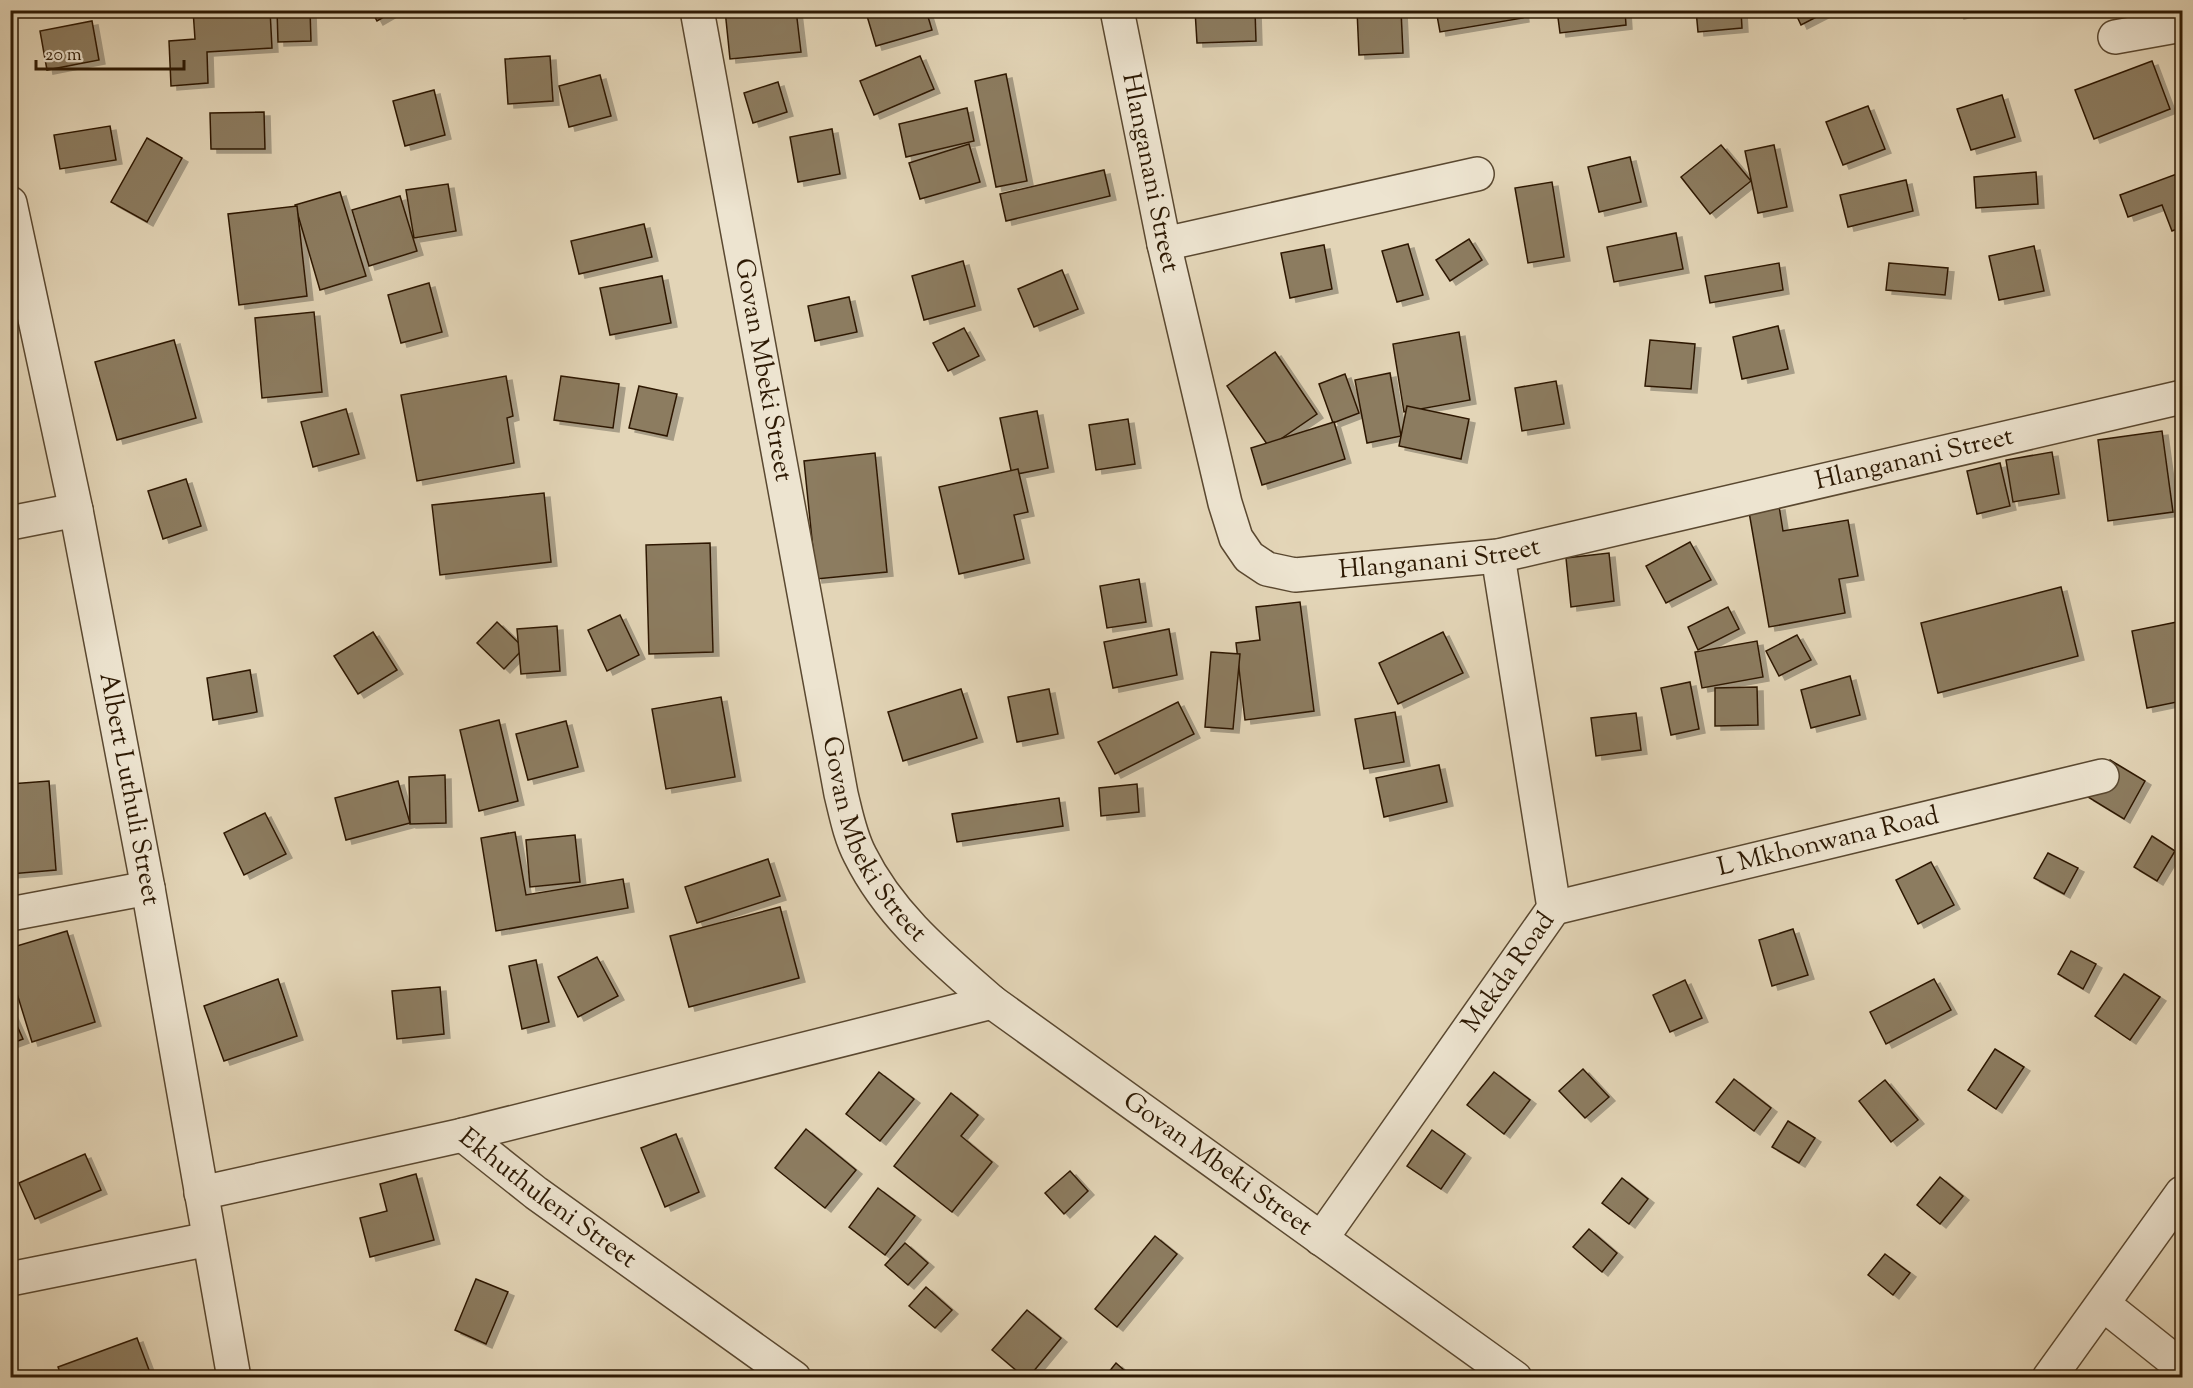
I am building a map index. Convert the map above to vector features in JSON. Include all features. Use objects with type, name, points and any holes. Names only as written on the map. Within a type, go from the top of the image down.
[{"type":"street","name":"Govan Mbeki Street","points":[[697,10],[848,824],[858,853],[893,908],[929,947],[992,1002],[1515,1377]]},
{"type":"street","name":"Hlanganani Street","points":[[1117,10],[1164,244],[1225,503],[1236,538],[1249,557],[1267,569],[1295,575],[1498,556],[2182,397]]},
{"type":"street","points":[[2115,37],[2182,25]]},
{"type":"street","points":[[1164,244],[1477,174]]},
{"type":"street","name":"Albert Luthuli Street","points":[[10,203],[76,510],[148,888],[234,1377]]},
{"type":"street","points":[[10,523],[76,510]]},
{"type":"street","name":"Mekda Road","points":[[1321,1239],[1554,908],[1498,556]]},
{"type":"street","name":"L Mkhonwana Road","points":[[1554,908],[2102,776]]},
{"type":"street","points":[[10,914],[148,888]]},
{"type":"street","points":[[463,1135],[992,1002]]},
{"type":"street","name":"Ekhuthuleni Street","points":[[201,1193],[463,1135],[536,1192],[794,1377]]},
{"type":"street","points":[[2049,1377],[2182,1193]]},
{"type":"street","points":[[10,1279],[209,1239]]},
{"type":"street","points":[[2103,1304],[2182,1367]]},
{"type":"building","points":[[193,10],[270,10],[272,48],[207,52],[208,83],[171,86],[169,41],[195,39]]},
{"type":"building","points":[[277,10],[310,10],[311,41],[278,42]]},
{"type":"building","points":[[371,10],[396,10],[377,21]]},
{"type":"building","points":[[725,10],[796,10],[801,52],[730,59]]},
{"type":"building","points":[[884,10],[926,10],[932,30],[876,46],[867,16]]},
{"type":"building","points":[[1195,10],[1255,10],[1256,41],[1197,43]]},
{"type":"building","points":[[1357,10],[1401,10],[1403,53],[1359,55]]},
{"type":"building","points":[[1436,10],[1522,10],[1523,18],[1440,32]]},
{"type":"building","points":[[1557,10],[1625,10],[1626,25],[1560,33]]},
{"type":"building","points":[[1696,10],[1741,10],[1742,28],[1698,32]]},
{"type":"building","points":[[1794,10],[1830,10],[1801,25]]},
{"type":"building","points":[[1957,10],[1978,10],[1958,15]]},
{"type":"building","points":[[92,21],[99,60],[47,70],[40,31]]},
{"type":"building","points":[[550,56],[553,101],[508,104],[505,59]]},
{"type":"building","points":[[920,56],[934,89],[874,115],[860,81]]},
{"type":"building","points":[[2152,61],[2170,109],[2094,139],[2075,90]]},
{"type":"building","points":[[1006,74],[1027,181],[996,187],[975,81]]},
{"type":"building","points":[[600,75],[611,116],[569,127],[559,86]]},
{"type":"building","points":[[778,82],[787,112],[753,123],[744,93]]},
{"type":"building","points":[[434,90],[445,135],[405,146],[393,101]]},
{"type":"building","points":[[2002,95],[2015,137],[1971,150],[1957,109]]},
{"type":"building","points":[[1868,106],[1885,149],[1843,165],[1826,122]]},
{"type":"building","points":[[967,108],[974,141],[906,157],[899,124]]},
{"type":"building","points":[[264,112],[265,149],[211,149],[210,113]]},
{"type":"building","points":[[110,126],[116,160],[60,169],[54,135]]},
{"type":"building","points":[[832,129],[840,174],[798,182],[790,137]]},
{"type":"building","points":[[147,138],[182,158],[147,222],[111,202]]},
{"type":"building","points":[[969,144],[980,182],[920,199],[909,163]]},
{"type":"building","points":[[1721,145],[1751,181],[1710,214],[1681,177]]},
{"type":"building","points":[[1774,145],[1787,207],[1758,213],[1745,151]]},
{"type":"building","points":[[1630,157],[1641,202],[1599,212],[1588,167]]},
{"type":"building","points":[[1104,170],[1110,196],[1006,221],[1000,194]]},
{"type":"building","points":[[2036,172],[2038,204],[1976,208],[1974,177]]},
{"type":"building","points":[[2182,172],[2182,227],[2172,231],[2162,205],[2128,217],[2120,195]]},
{"type":"building","points":[[1906,180],[1913,211],[1848,227],[1840,195]]},
{"type":"building","points":[[1552,182],[1564,257],[1528,263],[1515,188]]},
{"type":"building","points":[[448,184],[456,231],[414,238],[406,190]]},
{"type":"building","points":[[340,192],[366,276],[320,290],[295,205]]},
{"type":"building","points":[[400,196],[417,251],[369,266],[352,210]]},
{"type":"building","points":[[297,206],[307,296],[239,305],[228,214]]},
{"type":"building","points":[[644,224],[652,257],[579,274],[571,241]]},
{"type":"building","points":[[1676,233],[1683,269],[1614,282],[1607,247]]},
{"type":"building","points":[[1469,239],[1482,260],[1450,281],[1436,260]]},
{"type":"building","points":[[1408,244],[1423,295],[1397,302],[1382,251]]},
{"type":"building","points":[[1324,245],[1332,289],[1290,298],[1281,253]]},
{"type":"building","points":[[2034,246],[2044,291],[1999,300],[1989,256]]},
{"type":"building","points":[[963,261],[975,306],[924,320],[912,276]]},
{"type":"building","points":[[1779,263],[1783,290],[1710,303],[1705,276]]},
{"type":"building","points":[[1889,263],[1948,268],[1945,295],[1886,290]]},
{"type":"building","points":[[1062,270],[1078,309],[1034,327],[1018,289]]},
{"type":"building","points":[[662,276],[671,323],[610,335],[600,288]]},
{"type":"building","points":[[429,283],[442,332],[401,343],[388,295]]},
{"type":"building","points":[[849,297],[857,332],[815,341],[808,306]]},
{"type":"building","points":[[314,312],[322,392],[262,398],[255,318]]},
{"type":"building","points":[[1778,326],[1788,369],[1742,379],[1733,337]]},
{"type":"building","points":[[964,328],[979,356],[948,371],[933,343]]},
{"type":"building","points":[[1459,332],[1470,400],[1404,412],[1393,344]]},
{"type":"building","points":[[174,340],[196,418],[117,440],[95,362]]},
{"type":"building","points":[[1650,340],[1695,344],[1691,389],[1645,386]]},
{"type":"building","points":[[1275,352],[1317,414],[1269,447],[1227,386]]},
{"type":"building","points":[[1390,373],[1401,436],[1367,443],[1355,380]]},
{"type":"building","points":[[1345,374],[1359,413],[1333,423],[1319,384]]},
{"type":"building","points":[[506,376],[513,416],[507,418],[514,463],[417,481],[401,395]]},
{"type":"building","points":[[561,376],[619,384],[613,428],[554,420]]},
{"type":"building","points":[[1556,381],[1564,424],[1522,431],[1515,388]]},
{"type":"building","points":[[639,386],[677,394],[667,436],[629,428]]},
{"type":"building","points":[[1407,406],[1469,419],[1461,459],[1399,446]]},
{"type":"building","points":[[346,409],[359,454],[313,467],[301,422]]},
{"type":"building","points":[[1037,411],[1048,468],[1012,475],[1000,418]]},
{"type":"building","points":[[1128,419],[1135,464],[1096,470],[1089,425]]},
{"type":"building","points":[[1334,422],[1345,459],[1262,485],[1251,448]]},
{"type":"building","points":[[2162,431],[2173,512],[2108,521],[2098,440]]},
{"type":"building","points":[[2052,452],[2059,494],[2013,502],[2006,460]]},
{"type":"building","points":[[875,453],[887,572],[816,579],[804,461]]},
{"type":"building","points":[[2000,463],[2010,506],[1977,514],[1967,471]]},
{"type":"building","points":[[1018,469],[1028,512],[1014,515],[1024,559],[959,574],[939,487]]},
{"type":"building","points":[[186,479],[201,526],[163,539],[148,491]]},
{"type":"building","points":[[544,493],[551,562],[440,575],[432,505]]},
{"type":"building","points":[[1779,506],[1783,531],[1848,520],[1858,576],[1839,579],[1845,613],[1769,627],[1749,512]]},
{"type":"building","points":[[1690,542],[1711,580],[1666,603],[1646,566]]},
{"type":"building","points":[[710,543],[713,652],[649,654],[646,545]]},
{"type":"building","points":[[1609,553],[1614,601],[1571,607],[1566,558]]},
{"type":"building","points":[[1139,579],[1146,622],[1107,628],[1100,586]]},
{"type":"building","points":[[2061,587],[2078,656],[1938,693],[1921,623]]},
{"type":"building","points":[[1300,602],[1314,711],[1245,720],[1236,643],[1260,640],[1256,607]]},
{"type":"building","points":[[1728,607],[1739,629],[1698,650],[1688,627]]},
{"type":"building","points":[[620,615],[639,655],[607,671],[588,630]]},
{"type":"building","points":[[2182,621],[2182,701],[2147,708],[2132,631]]},
{"type":"building","points":[[497,622],[524,648],[504,669],[477,643]]},
{"type":"building","points":[[557,626],[560,671],[521,674],[517,629]]},
{"type":"building","points":[[1169,629],[1177,675],[1113,688],[1104,642]]},
{"type":"building","points":[[373,632],[397,670],[358,694],[334,656]]},
{"type":"building","points":[[1443,632],[1463,673],[1398,704],[1379,663]]},
{"type":"building","points":[[1797,635],[1811,660],[1779,676],[1766,651]]},
{"type":"building","points":[[1757,641],[1763,677],[1702,688],[1695,652]]},
{"type":"building","points":[[1211,652],[1240,654],[1233,729],[1205,727]]},
{"type":"building","points":[[250,670],[257,712],[213,720],[207,678]]},
{"type":"building","points":[[1850,676],[1860,715],[1811,728],[1801,690]]},
{"type":"building","points":[[1690,682],[1699,729],[1671,735],[1661,688]]},
{"type":"building","points":[[1757,687],[1758,725],[1715,726],[1715,688]]},
{"type":"building","points":[[961,689],[977,738],[903,761],[888,712]]},
{"type":"building","points":[[1049,689],[1058,734],[1017,742],[1008,697]]},
{"type":"building","points":[[721,697],[735,777],[666,789],[652,709]]},
{"type":"building","points":[[1178,702],[1194,734],[1115,774],[1098,742]]},
{"type":"building","points":[[1395,712],[1404,762],[1364,769],[1355,719]]},
{"type":"building","points":[[1636,713],[1641,750],[1596,756],[1591,718]]},
{"type":"building","points":[[499,720],[518,801],[479,811],[460,730]]},
{"type":"building","points":[[566,721],[578,767],[528,780],[516,734]]},
{"type":"building","points":[[2110,760],[2145,781],[2124,819],[2088,797]]},
{"type":"building","points":[[1439,765],[1447,802],[1384,817],[1376,778]]},
{"type":"building","points":[[445,775],[446,823],[410,824],[409,777]]},
{"type":"building","points":[[49,781],[56,870],[10,874],[10,784]]},
{"type":"building","points":[[398,781],[410,823],[346,840],[335,798]]},
{"type":"building","points":[[1137,784],[1139,812],[1101,816],[1099,788]]},
{"type":"building","points":[[1059,798],[1063,826],[957,842],[952,814]]},
{"type":"building","points":[[265,813],[286,854],[244,875],[224,833]]},
{"type":"building","points":[[515,832],[526,895],[623,879],[628,908],[496,931],[481,838]]},
{"type":"building","points":[[575,835],[580,882],[530,887],[526,840]]},
{"type":"building","points":[[2152,836],[2175,851],[2157,881],[2134,867]]},
{"type":"building","points":[[2048,853],[2078,868],[2064,894],[2034,878]]},
{"type":"building","points":[[768,859],[780,896],[697,923],[685,887]]},
{"type":"building","points":[[1931,862],[1954,905],[1918,924],[1896,880]]},
{"type":"building","points":[[780,907],[799,978],[689,1007],[670,936]]},
{"type":"building","points":[[1793,929],[1808,975],[1772,986],[1759,940]]},
{"type":"building","points":[[67,931],[95,1022],[32,1042],[10,971],[10,948]]},
{"type":"building","points":[[2071,951],[2096,964],[2083,989],[2058,974]]},
{"type":"building","points":[[597,957],[618,996],[578,1017],[558,977]]},
{"type":"building","points":[[536,960],[549,1022],[522,1029],[509,966]]},
{"type":"building","points":[[2124,974],[2160,997],[2130,1040],[2095,1016]]},
{"type":"building","points":[[278,979],[297,1036],[224,1061],[204,1006]]},
{"type":"building","points":[[1934,979],[1951,1010],[1886,1044],[1870,1012]]},
{"type":"building","points":[[1685,980],[1702,1018],[1670,1032],[1653,995]]},
{"type":"building","points":[[440,987],[444,1034],[397,1039],[392,991]]},
{"type":"building","points":[[10,1010],[23,1039],[10,1044]]},
{"type":"building","points":[[1995,1049],[2024,1067],[1996,1109],[1968,1090]]},
{"type":"building","points":[[1583,1069],[1609,1097],[1585,1118],[1559,1091]]},
{"type":"building","points":[[879,1072],[914,1099],[880,1141],[846,1114]]},
{"type":"building","points":[[1494,1072],[1530,1100],[1504,1134],[1467,1105]]},
{"type":"building","points":[[1734,1079],[1771,1108],[1754,1131],[1716,1102]]},
{"type":"building","points":[[1885,1080],[1918,1120],[1891,1142],[1859,1101]]},
{"type":"building","points":[[951,1093],[978,1115],[961,1136],[992,1162],[952,1212],[894,1166]]},
{"type":"building","points":[[1788,1121],[1815,1138],[1799,1163],[1772,1147]]},
{"type":"building","points":[[806,1129],[856,1170],[825,1208],[775,1168]]},
{"type":"building","points":[[1432,1130],[1465,1154],[1441,1189],[1407,1166]]},
{"type":"building","points":[[676,1134],[699,1192],[665,1207],[641,1148]]},
{"type":"building","points":[[85,1154],[101,1190],[35,1219],[19,1183]]},
{"type":"building","points":[[1070,1171],[1088,1191],[1064,1214],[1045,1193]]},
{"type":"building","points":[[416,1174],[434,1240],[370,1257],[360,1218],[387,1211],[380,1184]]},
{"type":"building","points":[[1940,1177],[1963,1196],[1940,1224],[1917,1205]]},
{"type":"building","points":[[1622,1178],[1648,1199],[1629,1224],[1602,1203]]},
{"type":"building","points":[[878,1188],[915,1216],[885,1255],[849,1227]]},
{"type":"building","points":[[1589,1229],[1617,1253],[1602,1272],[1573,1247]]},
{"type":"building","points":[[1155,1236],[1177,1254],[1117,1327],[1095,1309]]},
{"type":"building","points":[[905,1243],[928,1263],[908,1285],[885,1265]]},
{"type":"building","points":[[1885,1254],[1910,1273],[1893,1295],[1868,1275]]},
{"type":"building","points":[[476,1279],[508,1292],[486,1344],[455,1330]]},
{"type":"building","points":[[926,1287],[952,1310],[935,1328],[909,1306]]},
{"type":"building","points":[[1027,1310],[1061,1338],[1028,1378],[1025,1378],[992,1350]]},
{"type":"building","points":[[137,1338],[152,1378],[62,1378],[58,1367]]},
{"type":"building","points":[[1116,1363],[1133,1378],[1104,1378]]}]
